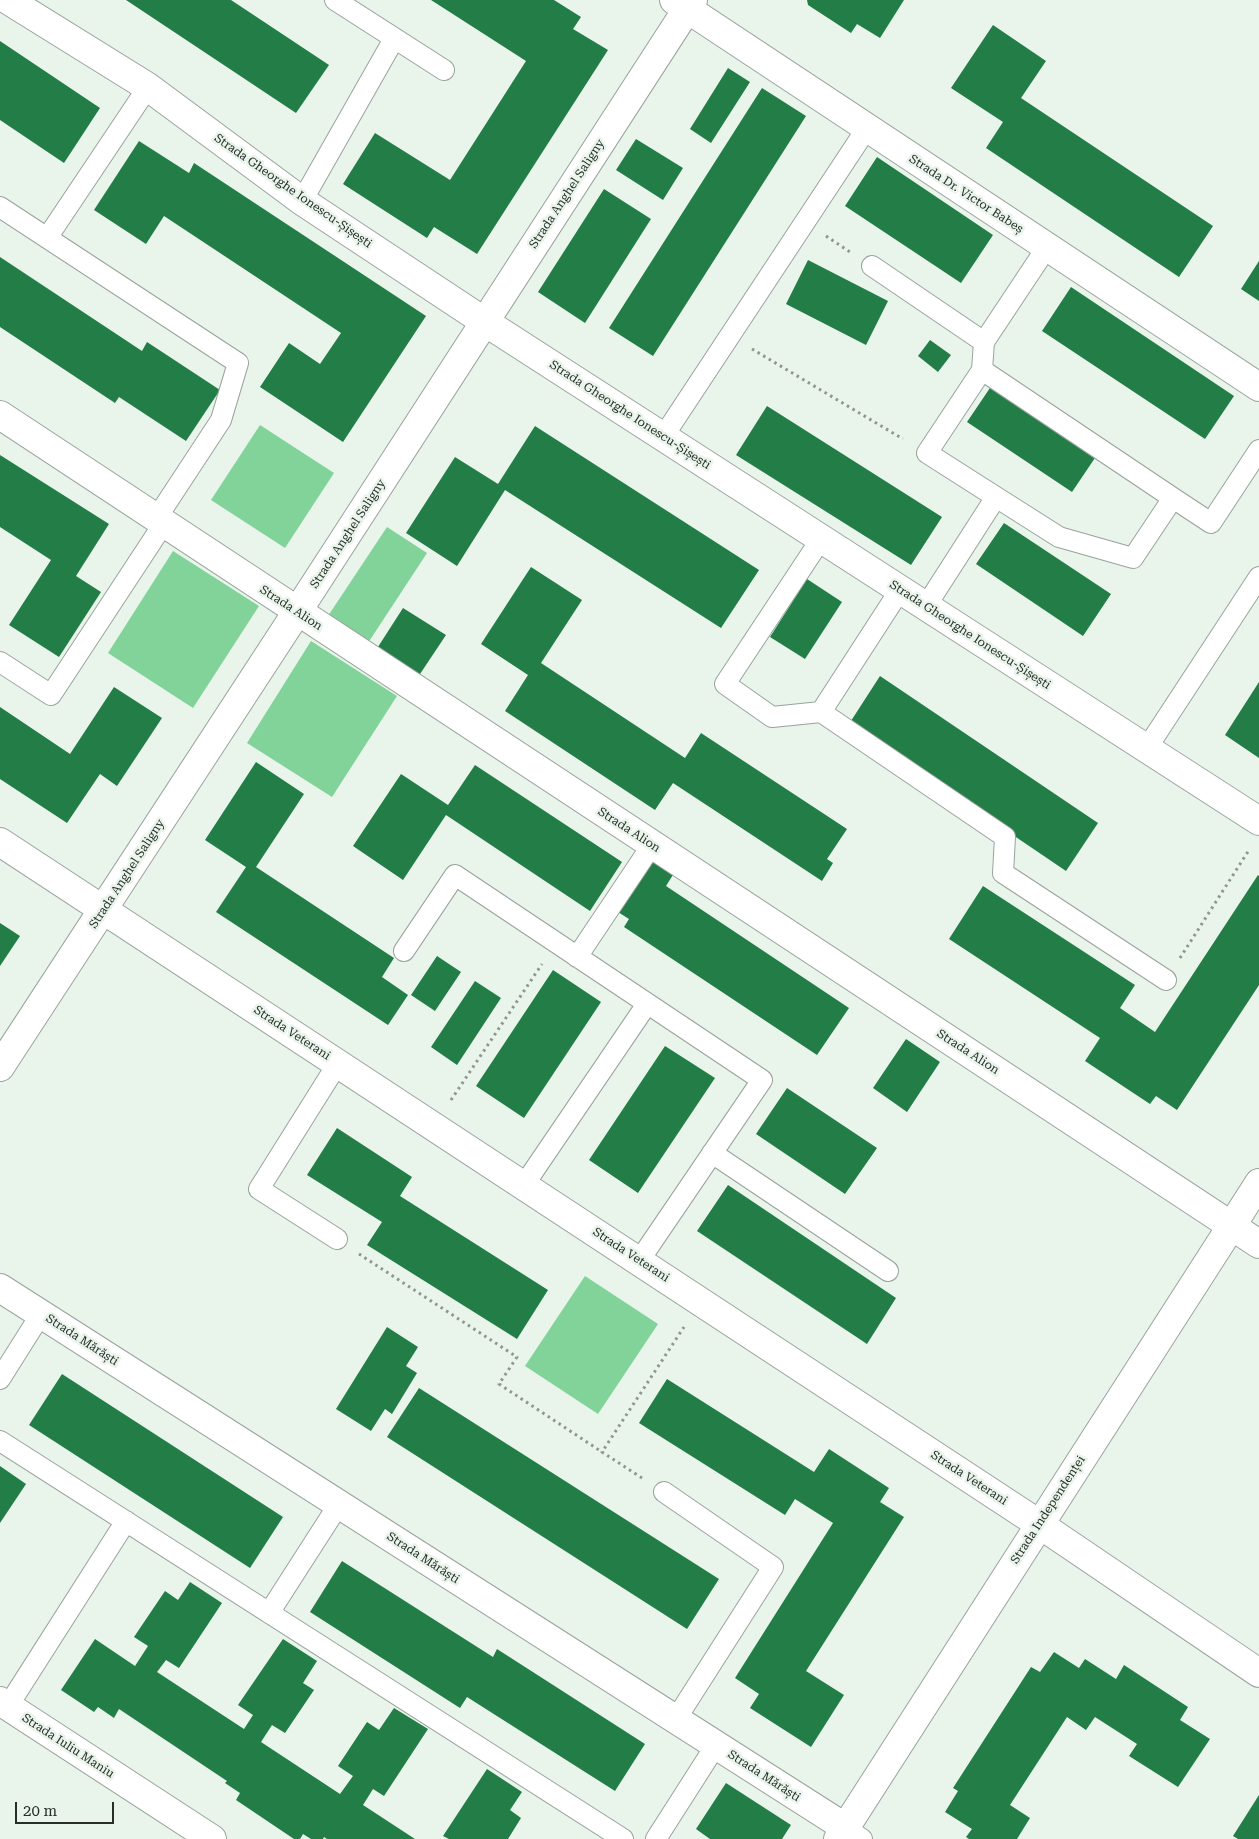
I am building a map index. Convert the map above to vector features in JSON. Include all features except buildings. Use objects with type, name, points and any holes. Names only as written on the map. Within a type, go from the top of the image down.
[{"type":"street","name":"Strada Gheorghe Ionescu-Șișești","points":[[8,0],[148,87],[302,201],[485,322],[1147,748],[1256,832]]},
{"type":"street","name":"Strada Dr. Victor Babeș","points":[[685,3],[867,128],[1259,387]]},
{"type":"street","name":"Strada Anghel Saligny","points":[[0,1067],[485,322],[685,3]]},
{"type":"street","name":"Strada Alion","points":[[0,415],[1259,1244]]},
{"type":"street","name":"Strada Veterani","points":[[0,842],[1039,1524],[1259,1672]]},
{"type":"street","name":"Strada Independenței","points":[[849,1835],[1039,1524],[1259,1183]]},
{"type":"street","name":"Strada Mărăști","points":[[0,1288],[676,1719],[849,1835]]},
{"type":"street","name":"Strada Iuliu Maniu","points":[[4,1704],[212,1839]]},
{"type":"lane","points":[[335,0],[394,40],[444,70]]},
{"type":"lane","points":[[302,201],[394,40]]},
{"type":"lane","points":[[47,238],[148,87]]},
{"type":"lane","points":[[664,437],[867,128]]},
{"type":"lane","points":[[0,207],[238,363],[221,420],[51,695],[0,662]]},
{"type":"lane","points":[[1047,247],[984,342],[982,370],[927,453],[1059,537],[1133,558],[1173,498]]},
{"type":"lane","points":[[872,266],[984,342]]},
{"type":"lane","points":[[982,370],[1212,523],[1259,450]]},
{"type":"lane","points":[[926,606],[996,497]]},
{"type":"lane","points":[[822,539],[726,684],[772,717],[821,712],[1005,838],[1003,873],[1166,980]]},
{"type":"lane","points":[[1147,748],[1259,577]]},
{"type":"lane","points":[[821,712],[900,590]]},
{"type":"lane","points":[[577,957],[652,845]]},
{"type":"lane","points":[[404,951],[455,875],[762,1080],[639,1261]]},
{"type":"lane","points":[[524,1185],[647,1004]]},
{"type":"lane","points":[[337,1239],[259,1189],[338,1063]]},
{"type":"lane","points":[[712,1153],[888,1271]]},
{"type":"lane","points":[[0,1379],[41,1314]]},
{"type":"lane","points":[[0,1441],[623,1839]]},
{"type":"lane","points":[[664,1492],[774,1567],[676,1719]]},
{"type":"lane","points":[[269,1613],[339,1504]]},
{"type":"lane","points":[[4,1704],[126,1521]]},
{"type":"lane","points":[[656,1839],[716,1745]]},
{"type":"path","points":[[805,222],[872,266]]},
{"type":"path","points":[[730,335],[927,453]]},
{"type":"path","points":[[1166,980],[1256,832]]},
{"type":"path","points":[[434,1126],[557,942]]},
{"type":"path","points":[[337,1239],[517,1357],[499,1384],[664,1492]]},
{"type":"path","points":[[602,1452],[701,1302]]},
{"type":"green space","points":[[260,425],[334,473],[285,548],[211,500]]},
{"type":"green space","points":[[387,527],[427,553],[366,646],[326,619]]},
{"type":"green space","points":[[173,551],[259,606],[193,708],[108,653]]},
{"type":"green space","points":[[311,641],[397,696],[332,797],[247,743]]},
{"type":"green space","points":[[585,1276],[658,1324],[598,1414],[525,1366]]}]
